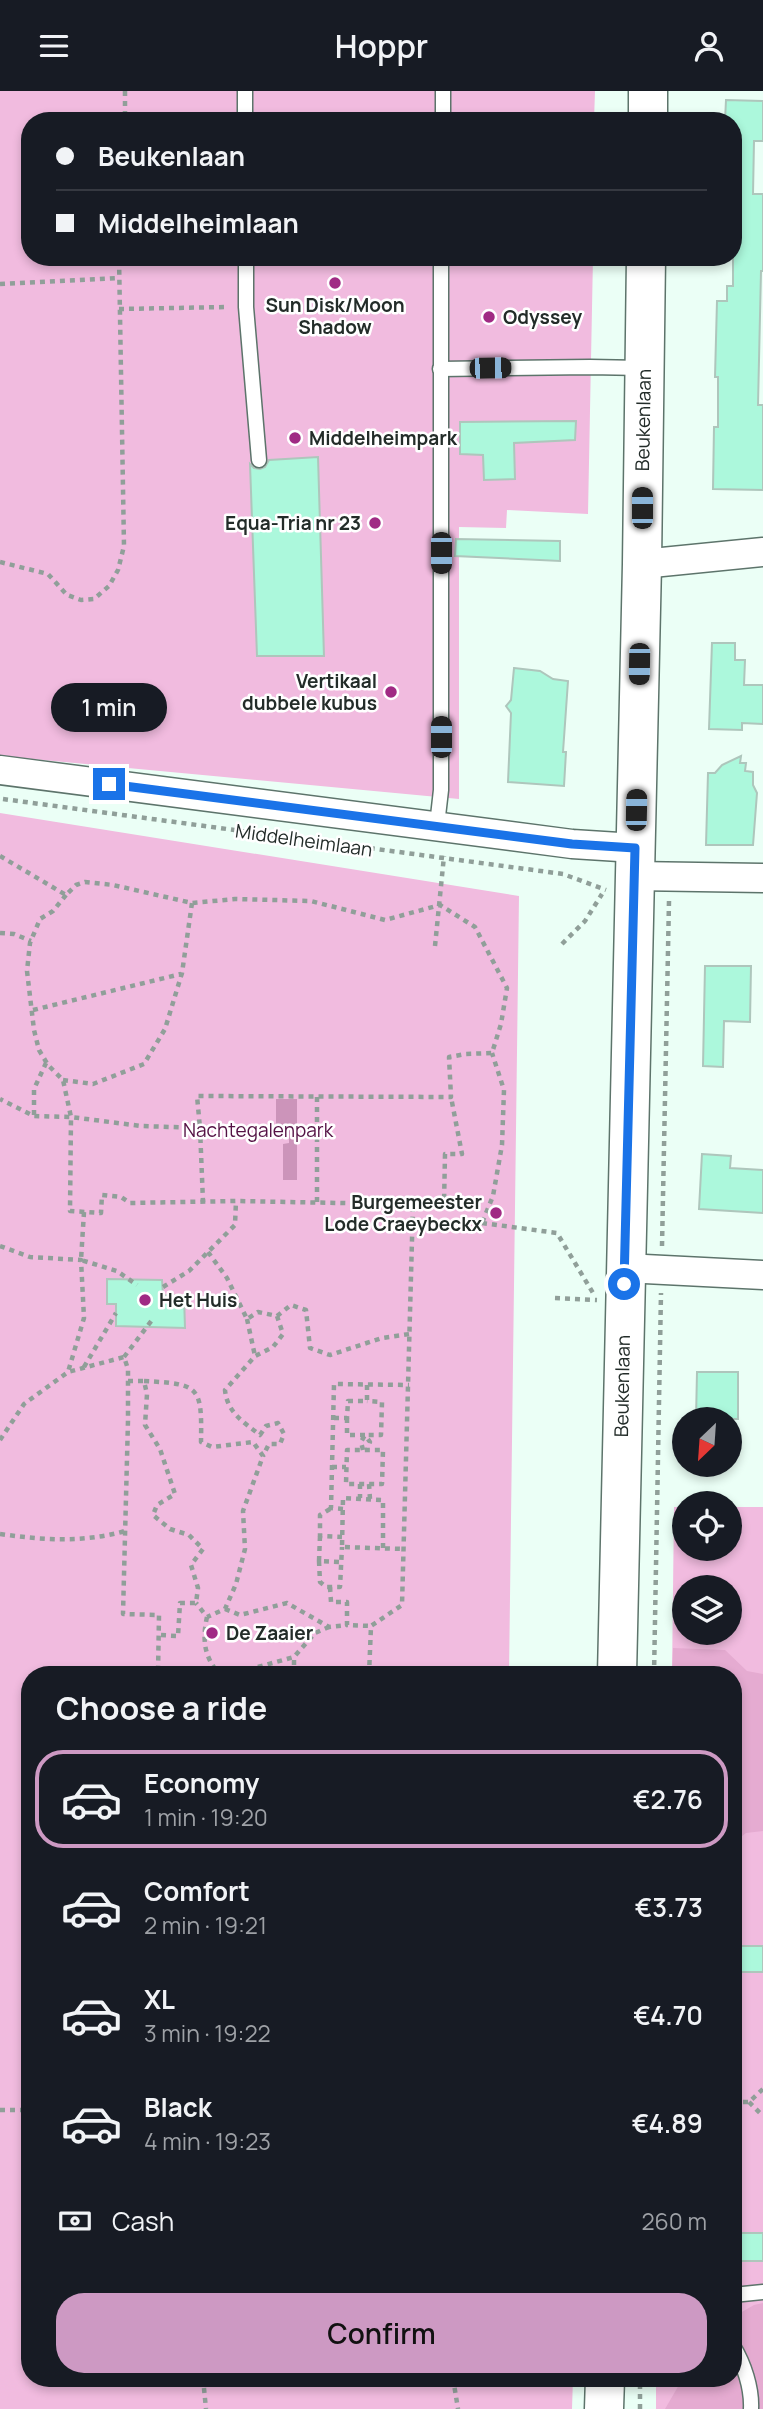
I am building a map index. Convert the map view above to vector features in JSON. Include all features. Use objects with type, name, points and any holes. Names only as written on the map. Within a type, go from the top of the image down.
[{"type":"street","points":[[648,91],[648,112]]},
{"type":"street","name":"Beukenlaan","points":[[618,1666],[643,1268],[625,871],[655,563],[644,369],[646,266]]},
{"type":"street","points":[[655,563],[763,552]]},
{"type":"street","name":"Middelheimlaan","points":[[0,770],[572,844],[625,871]]},
{"type":"street","points":[[625,871],[763,878]]},
{"type":"street","points":[[643,1268],[763,1275]]},
{"type":"street","points":[[604,2409],[605,2387]]},
{"type":"lane","points":[[245,91],[245,112]]},
{"type":"lane","points":[[443,91],[443,112]]},
{"type":"lane","points":[[246,266],[246,307],[259,460]]},
{"type":"lane","points":[[442,266],[442,826]]},
{"type":"lane","points":[[440,369],[590,366],[644,369]]},
{"type":"lane","points":[[742,2294],[763,2292]]},
{"type":"lane","points":[[742,2367],[751,2398],[751,2409]]},
{"type":"path","points":[[125,91],[125,112]]},
{"type":"path","points":[[0,562],[48,574],[67,595],[81,600],[94,599],[102,593],[118,570],[124,547],[119,266]]},
{"type":"path","points":[[0,284],[118,278]]},
{"type":"path","points":[[118,309],[246,307]]},
{"type":"path","name":"Middelheimlaan","points":[[0,799],[563,874],[625,871]]},
{"type":"path","points":[[435,946],[444,859],[442,826]]},
{"type":"path","points":[[0,856],[66,895]]},
{"type":"path","points":[[562,944],[585,921],[625,871]]},
{"type":"path","points":[[482,1223],[493,1196],[502,1145],[504,1090],[492,1053],[501,1024],[507,988],[475,927],[440,905],[385,920],[311,901],[235,899],[192,903],[113,885],[85,882],[76,885],[53,911],[40,919],[31,941],[27,971],[34,1030],[39,1050],[63,1080],[71,1117],[70,1211],[101,1213],[102,1195],[121,1197],[130,1203],[413,1202],[444,1205],[445,1154],[462,1154],[451,1097],[449,1057],[492,1053]]},
{"type":"path","name":"Beukenlaan","points":[[654,1666],[643,1268],[669,893]]},
{"type":"path","points":[[63,1080],[93,1084],[144,1064],[165,1029],[182,973],[192,903]]},
{"type":"path","points":[[0,933],[14,934],[31,941]]},
{"type":"path","points":[[33,1010],[182,973]]},
{"type":"path","points":[[34,1116],[34,1089],[47,1063]]},
{"type":"path","points":[[203,1202],[197,1096],[451,1097]]},
{"type":"path","points":[[317,1097],[317,1202]]},
{"type":"path","points":[[0,1099],[34,1116],[71,1117],[141,1126],[200,1128]]},
{"type":"path","points":[[163,1287],[189,1272],[236,1225],[236,1201]]},
{"type":"path","points":[[262,1666],[294,1657],[315,1633],[329,1626],[371,1626],[402,1605],[413,1202]]},
{"type":"path","points":[[68,1372],[84,1318],[81,1260],[84,1212]]},
{"type":"path","points":[[413,1222],[443,1223],[461,1219],[557,1233],[597,1300],[555,1299]]},
{"type":"path","points":[[0,1246],[30,1257],[81,1260],[117,1271],[137,1285]]},
{"type":"path","points":[[208,1252],[227,1278],[247,1319],[255,1356]]},
{"type":"path","points":[[277,1316],[290,1305],[306,1310],[310,1348],[330,1355],[382,1338],[410,1334]]},
{"type":"path","points":[[247,1319],[258,1312],[277,1316]]},
{"type":"path","points":[[84,1368],[116,1313]]},
{"type":"path","points":[[260,1434],[240,1420],[226,1402],[225,1389],[255,1356],[272,1347],[283,1334],[277,1316]]},
{"type":"path","points":[[0,1440],[24,1404],[68,1372],[124,1357],[152,1320]]},
{"type":"path","points":[[124,1357],[128,1381],[123,1614],[159,1615],[158,1666]]},
{"type":"path","points":[[128,1381],[181,1383],[191,1389],[201,1403],[201,1442],[212,1447],[253,1442],[266,1426],[278,1423],[284,1434],[279,1444],[269,1444],[243,1511],[245,1549],[236,1584],[225,1609],[207,1617]]},
{"type":"path","points":[[144,1381],[145,1425],[160,1449],[174,1494],[157,1505],[153,1514],[170,1529],[188,1535],[203,1549],[191,1565],[198,1588],[196,1603],[207,1617],[203,1637],[212,1666]]},
{"type":"path","points":[[331,1509],[334,1384],[409,1385]]},
{"type":"path","points":[[367,1385],[367,1401]]},
{"type":"path","points":[[348,1401],[383,1402],[381,1435],[348,1435],[347,1418],[348,1401]]},
{"type":"path","points":[[334,1418],[347,1418]]},
{"type":"path","points":[[365,1435],[361,1442],[365,1450]]},
{"type":"path","points":[[253,1442],[263,1456]]},
{"type":"path","points":[[346,1450],[383,1450],[382,1484],[346,1484],[346,1467],[346,1450]]},
{"type":"path","points":[[332,1467],[346,1467]]},
{"type":"path","points":[[360,1484],[360,1498]]},
{"type":"path","points":[[369,1484],[370,1499]]},
{"type":"path","points":[[343,1509],[331,1509],[320,1515],[320,1582],[326,1587],[340,1587],[344,1498],[383,1500],[383,1548]]},
{"type":"path","points":[[0,1534],[62,1541],[96,1538],[125,1531]]},
{"type":"path","points":[[320,1536],[342,1537]]},
{"type":"path","points":[[342,1546],[404,1549]]},
{"type":"path","points":[[319,1561],[341,1562]]},
{"type":"path","points":[[330,1587],[331,1602],[346,1602],[346,1625]]},
{"type":"path","points":[[225,1609],[240,1615],[287,1602],[329,1626]]},
{"type":"path","points":[[159,1635],[178,1636],[180,1603],[196,1603]]},
{"type":"path","points":[[369,1666],[371,1626]]},
{"type":"path","points":[[294,1657],[294,1666]]},
{"type":"path","points":[[742,2102],[749,2102],[763,2089]]},
{"type":"path","points":[[749,2102],[763,2116]]},
{"type":"path","points":[[0,2110],[21,2110]]},
{"type":"path","points":[[204,2387],[206,2409]]},
{"type":"path","points":[[454,2387],[458,2409]]},
{"type":"path","points":[[640,2387],[640,2409]]},
{"type":"green space","name":"Middelheimpark","points":[[0,91],[595,91],[594,112],[21,112],[21,266],[593,266],[588,514],[507,510],[506,528],[459,527],[459,799],[0,756]]},
{"type":"green space","name":"Nachtegalenpark","points":[[0,813],[519,896],[509,1666],[21,1666],[21,2387],[573,2387],[572,2409],[0,2409]]},
{"type":"green space","points":[[742,1507],[763,1507],[763,2409],[656,2409],[656,2387],[742,2387],[742,1666],[672,1666],[672,1645],[742,1645],[742,1575],[673,1575],[673,1561],[742,1561]]},
{"type":"shaded area","points":[[276,1099],[297,1099],[297,1180],[283,1180],[283,1144],[289,1143],[289,1133],[276,1133]]},
{"type":"shaded area","points":[[673,1648],[725,1650],[742,1666],[672,1666]]},
{"type":"shaded area","points":[[742,1666],[747,1671],[763,1674],[763,1831],[742,1836]]},
{"type":"shaded area","points":[[763,2303],[763,2409],[665,2409],[678,2387],[742,2387],[742,2312]]},
{"type":"building","points":[[726,100],[763,101],[763,141],[754,141],[753,194],[763,194],[758,405],[763,405],[763,490],[713,489],[714,427],[718,427],[718,377],[715,377],[717,301],[727,301],[727,286],[733,286],[733,266],[742,266],[742,112],[725,112]]},
{"type":"building","points":[[576,421],[575,440],[514,443],[515,479],[484,480],[483,455],[460,454],[460,422]]},
{"type":"building","points":[[318,457],[324,656],[257,656],[250,464],[260,469],[265,467],[269,460]]},
{"type":"building","points":[[456,539],[560,541],[560,561],[455,556]]},
{"type":"building","points":[[712,643],[735,643],[735,660],[745,660],[744,685],[763,685],[763,724],[742,723],[742,730],[709,729]]},
{"type":"building","points":[[514,668],[540,671],[553,679],[568,681],[563,752],[566,752],[564,786],[508,782],[511,713],[506,706],[511,700]]},
{"type":"building","points":[[741,756],[740,763],[746,763],[745,771],[753,772],[753,785],[757,793],[753,845],[706,845],[708,773],[715,773],[722,765]]},
{"type":"building","points":[[705,966],[751,966],[750,1022],[724,1021],[723,1067],[703,1066]]},
{"type":"building","points":[[702,1154],[731,1156],[730,1168],[763,1170],[763,1213],[699,1209]]},
{"type":"building","name":"Het Huis","points":[[107,1279],[162,1280],[163,1295],[184,1296],[185,1328],[116,1326],[116,1304],[107,1304]]},
{"type":"building","points":[[697,1372],[738,1372],[738,1407],[696,1407]]},
{"type":"building","points":[[742,1946],[763,1946],[763,1972],[742,1972]]},
{"type":"building","points":[[742,2233],[763,2233],[763,2261],[742,2261]]},
{"type":"place","name":"Sun Disk/Moon Shadow","points":[[335,283]]},
{"type":"place","name":"Odyssey","points":[[489,317]]},
{"type":"place","name":"Middelheimpark","points":[[295,438]]},
{"type":"place","name":"Equa-Tria nr 23","points":[[375,523]]},
{"type":"place","name":"Vertikaal dubbele kubus","points":[[391,692]]},
{"type":"place","name":"Burgemeester Lode Craeybeckx","points":[[496,1213]]},
{"type":"place","name":"Het Huis","points":[[145,1300]]},
{"type":"place","name":"De Zaaier","points":[[212,1633]]},
{"type":"route","points":[[109,784],[572,844],[635,848],[624,1284]]}]
